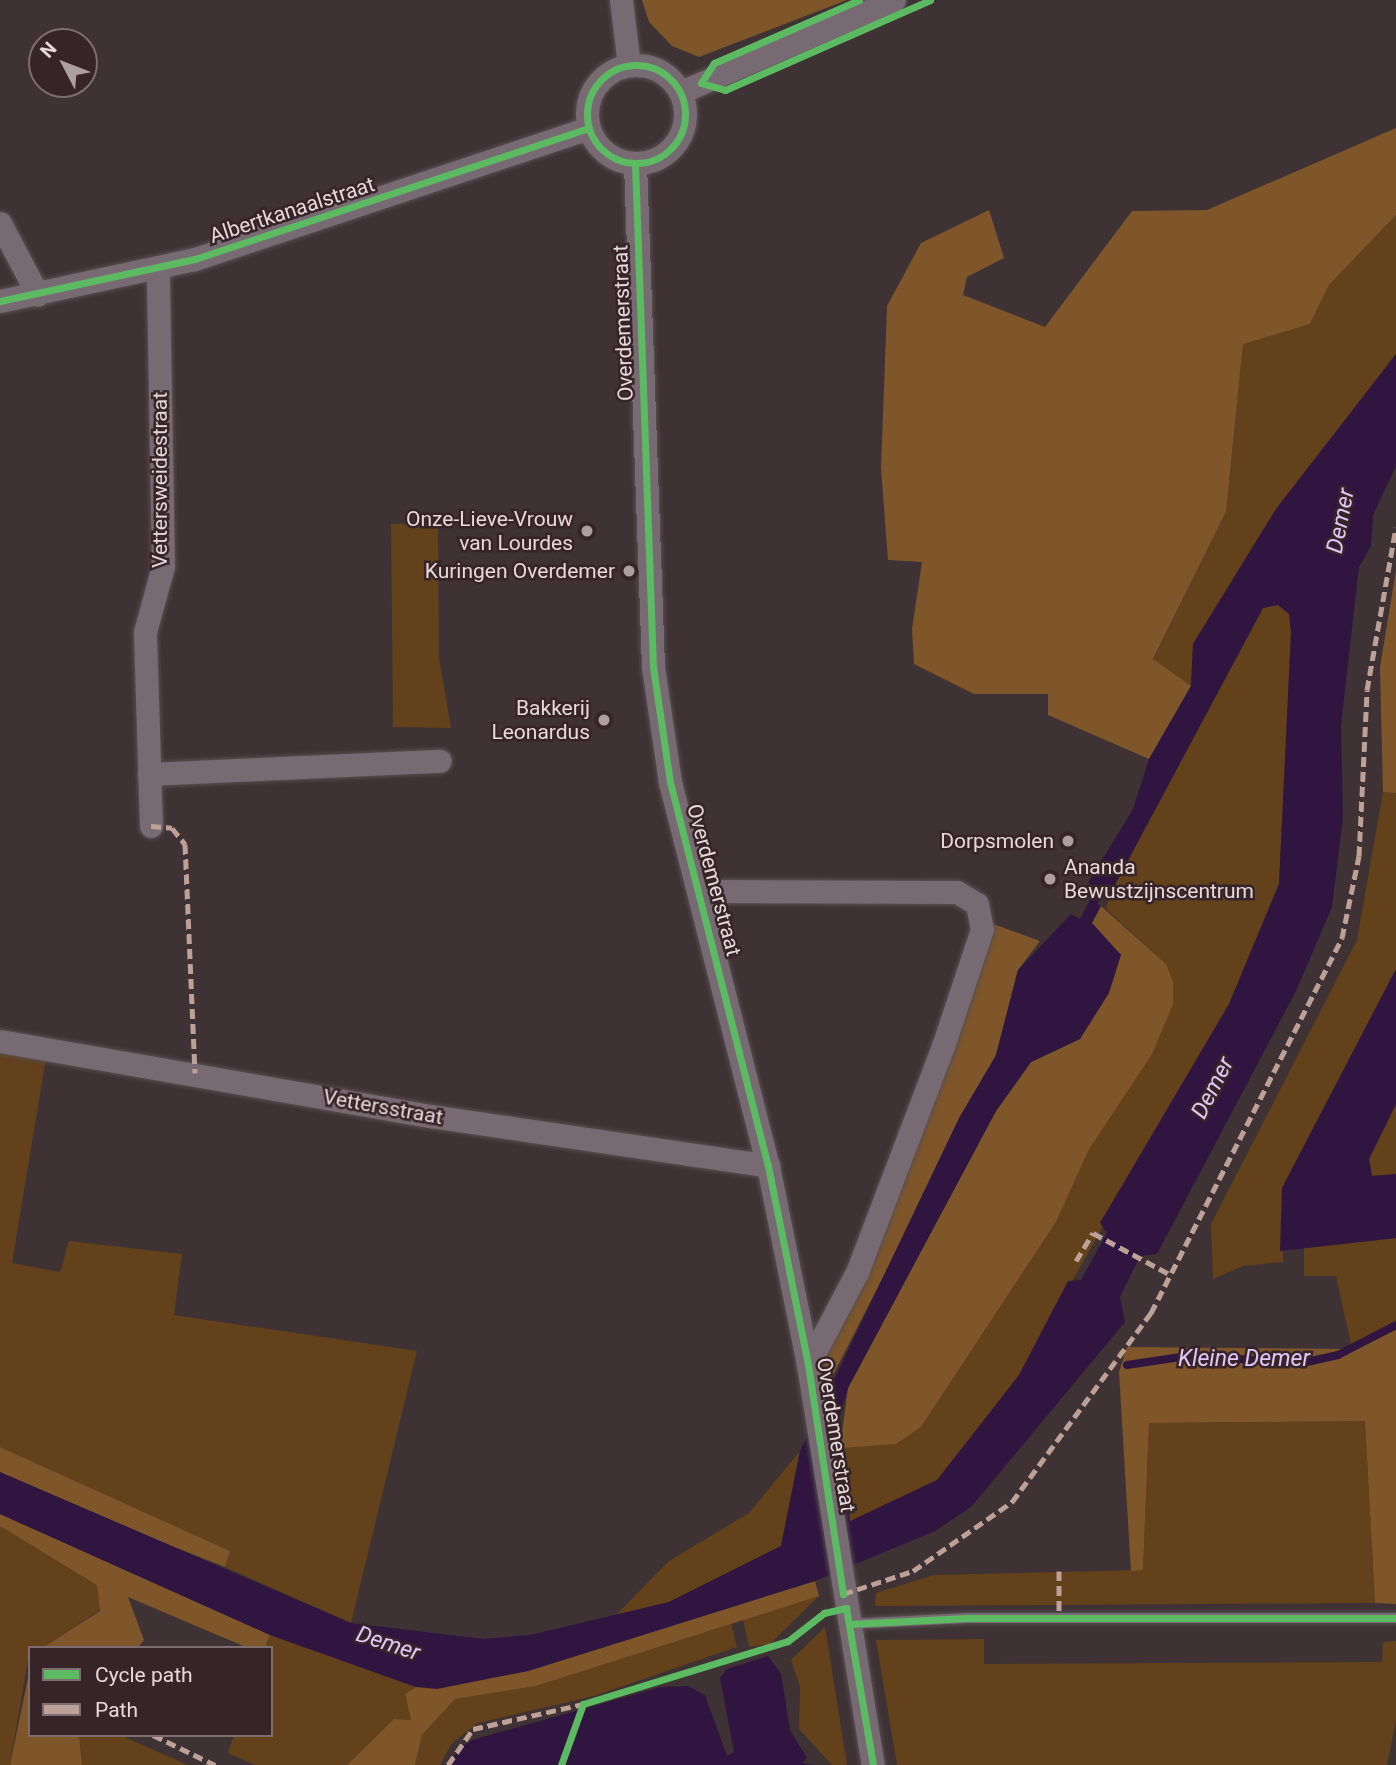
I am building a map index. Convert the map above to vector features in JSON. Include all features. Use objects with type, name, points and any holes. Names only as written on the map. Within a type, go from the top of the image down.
[{"type":"street","points":[[621,0],[629,65]]},
{"type":"street","points":[[681,92],[894,0]]},
{"type":"street","points":[[629,65],[659,70],[681,92],[683,131],[672,148],[635,164],[606,153],[589,128],[586,111],[600,80],[629,65]]},
{"type":"street","name":"Albertkanaalstraat","points":[[0,301],[158,268],[285,232],[589,128]]},
{"type":"street","name":"Overdemerstraat","points":[[635,164],[653,667],[670,782],[700,891],[768,1166],[808,1365],[873,1765]]},
{"type":"street","points":[[0,223],[38,295]]},
{"type":"street","name":"Vettersweidestraat","points":[[151,826],[145,632],[163,566],[158,268]]},
{"type":"street","points":[[149,774],[440,761]]},
{"type":"street","name":"Overdemerstraat","points":[[700,891],[957,892],[977,904],[982,929],[943,1046],[856,1272],[808,1365]]},
{"type":"street","name":"Vettersstraat","points":[[0,1041],[431,1116],[768,1166]]},
{"type":"lane","points":[[849,1624],[967,1618],[1396,1618]]},
{"type":"shaded area","points":[[642,0],[847,0],[699,57],[672,46],[649,22]]},
{"type":"shaded area","points":[[1396,128],[1396,215],[1329,285],[1310,324],[1243,344],[1226,512],[1153,659],[1191,686],[1149,759],[1048,715],[1048,694],[974,694],[914,664],[912,629],[922,562],[888,560],[881,468],[887,306],[921,243],[989,210],[1004,258],[967,277],[963,295],[1045,327],[1132,211],[1207,210]]},
{"type":"shaded area","points":[[1396,215],[1396,354],[1276,509],[1193,644],[1191,686],[1153,660],[1226,512],[1243,343],[1310,324],[1329,285]]},
{"type":"shaded area","points":[[438,523],[439,658],[451,728],[393,727],[391,524]]},
{"type":"shaded area","points":[[1396,570],[1396,793],[1383,792],[1380,667]]},
{"type":"shaded area","points":[[1278,605],[1290,614],[1291,633],[1279,884],[1229,1004],[1019,1375],[974,1440],[937,1480],[850,1522],[840,1448],[921,1427],[1056,1222],[1166,964],[1106,909],[1110,894],[1263,608]]},
{"type":"shaded area","points":[[1383,792],[1396,793],[1396,969],[1282,1188],[1283,1262],[1243,1266],[1213,1279],[1211,1224],[1357,940]]},
{"type":"shaded area","points":[[1101,906],[1166,964],[1173,982],[1173,1004],[1152,1054],[1088,1151],[1056,1222],[921,1427],[896,1444],[840,1448],[848,1388],[996,1111],[1031,1062],[1080,1039],[1121,955],[1091,923]]},
{"type":"shaded area","points":[[993,924],[1040,941],[1018,970],[996,1055],[828,1385],[822,1361],[864,1279]]},
{"type":"shaded area","points":[[0,1050],[46,1058],[12,1263],[60,1272],[69,1241],[182,1254],[174,1315],[417,1351],[351,1623],[225,1567],[230,1551],[0,1447]]},
{"type":"shaded area","points":[[1396,1104],[1396,1174],[1372,1176],[1369,1159]]},
{"type":"shaded area","points":[[1396,1238],[1396,1330],[1352,1349],[1336,1276],[1304,1276],[1304,1248]]},
{"type":"shaded area","points":[[1396,1330],[1396,1604],[1375,1603],[1365,1421],[1149,1423],[1143,1570],[1131,1571],[1119,1372],[1127,1347],[1351,1349]]},
{"type":"shaded area","points":[[1365,1421],[1375,1603],[875,1606],[876,1593],[934,1575],[1143,1570],[1149,1423]]},
{"type":"shaded area","points":[[0,1447],[230,1551],[225,1567],[37,1493],[0,1472]]},
{"type":"shaded area","points":[[800,1451],[781,1546],[669,1602],[616,1615],[669,1561],[749,1513]]},
{"type":"shaded area","points":[[0,1514],[270,1635],[266,1646],[243,1646],[128,1597],[144,1640],[140,1646],[45,1646],[100,1611],[97,1585],[0,1526]]},
{"type":"shaded area","points":[[0,1526],[97,1584],[100,1610],[45,1646],[28,1646],[10,1765],[0,1765]]},
{"type":"shaded area","points":[[815,1581],[819,1596],[536,1686],[455,1699],[422,1735],[415,1765],[347,1765],[394,1719],[411,1720],[405,1694],[416,1687],[528,1671]]},
{"type":"shaded area","points":[[819,1596],[770,1644],[749,1647],[743,1619]]},
{"type":"shaded area","points":[[731,1624],[737,1647],[594,1696],[478,1723],[452,1743],[440,1765],[415,1765],[422,1735],[455,1699],[536,1686]]},
{"type":"shaded area","points":[[825,1627],[847,1765],[832,1765],[799,1729],[800,1687],[791,1660]]},
{"type":"shaded area","points":[[270,1635],[416,1687],[405,1694],[411,1720],[394,1719],[347,1765],[255,1765],[228,1753],[233,1737],[273,1737],[273,1646],[266,1646]]},
{"type":"shaded area","points":[[984,1639],[984,1664],[1382,1662],[1383,1642],[1396,1641],[1396,1721],[1387,1765],[897,1765],[876,1640]]},
{"type":"shaded area","points":[[28,1678],[28,1737],[79,1737],[82,1765],[10,1765]]},
{"type":"shaded area","points":[[79,1737],[125,1737],[188,1765],[82,1765]]},
{"type":"water","points":[[1396,354],[1396,466],[1373,515],[1371,546],[1359,567],[1341,725],[1343,818],[1332,907],[1296,991],[1157,1254],[1140,1256],[1120,1297],[1125,1322],[971,1507],[935,1531],[815,1581],[528,1671],[437,1689],[416,1687],[270,1635],[0,1514],[0,1472],[351,1623],[483,1639],[530,1635],[669,1602],[781,1546],[800,1451],[959,1118],[996,1055],[1018,970],[1071,914],[1080,919],[1090,900],[1101,906],[1092,923],[1121,955],[1109,993],[1080,1039],[1031,1062],[996,1111],[848,1388],[839,1419],[850,1521],[937,1480],[1019,1375],[1068,1281],[1081,1280],[1107,1233],[1100,1223],[1229,1004],[1279,884],[1291,633],[1289,614],[1278,605],[1263,608],[1110,894],[1088,883],[1133,809],[1149,759],[1191,686],[1193,644],[1276,509]]},
{"type":"water","points":[[1396,969],[1396,1104],[1369,1159],[1372,1176],[1396,1174],[1396,1238],[1280,1251],[1282,1188]]},
{"type":"water","points":[[768,1656],[781,1674],[790,1730],[807,1758],[802,1763],[815,1765],[452,1765],[457,1750],[472,1740],[661,1687],[688,1686],[705,1695],[727,1756],[734,1752],[720,1678],[727,1669]]},
{"type":"waterway","name":"Demer","points":[[1090,910],[1105,881]]},
{"type":"waterway","name":"Kleine Demer","points":[[1127,1365],[1194,1355],[1298,1364],[1338,1355],[1396,1325]]},
{"type":"marked path","points":[[843,1594],[913,1571],[1012,1502],[1151,1313],[1342,938],[1359,856],[1367,690],[1396,528]]},
{"type":"marked path","points":[[151,826],[172,828],[185,844],[195,1073]]},
{"type":"marked path","points":[[1076,1261],[1093,1233],[1169,1274]]},
{"type":"marked path","points":[[1059,1571],[1059,1618]]},
{"type":"marked path","points":[[448,1765],[473,1729],[587,1703]]},
{"type":"marked path","points":[[157,1737],[215,1765]]},
{"type":"cycle path","points":[[859,0],[714,63],[701,83],[725,90],[930,0]]},
{"type":"cycle path","points":[[636,65],[655,69],[671,79],[681,95],[685,114],[681,133],[671,149],[655,159],[636,163],[617,159],[601,149],[591,133],[587,114],[591,95],[601,79],[617,69],[636,65]]},
{"type":"cycle path","points":[[0,301],[195,259],[589,128]]},
{"type":"cycle path","points":[[635,164],[653,667],[670,782],[768,1166],[808,1365],[843,1594]]},
{"type":"cycle path","points":[[561,1765],[583,1704],[788,1641],[824,1613],[846,1608],[873,1765]]},
{"type":"cycle path","points":[[849,1624],[967,1618],[1396,1618]]},
{"type":"place","name":"Onze-Lieve-Vrouw van Lourdes","points":[[587,531]]},
{"type":"place","name":"Kuringen Overdemer","points":[[629,571]]},
{"type":"place","name":"Bakkerij Leonardus","points":[[604,720]]},
{"type":"place","name":"Dorpsmolen","points":[[1068,841]]},
{"type":"place","name":"Ananda Bewustzijnscentrum","points":[[1050,879]]}]
